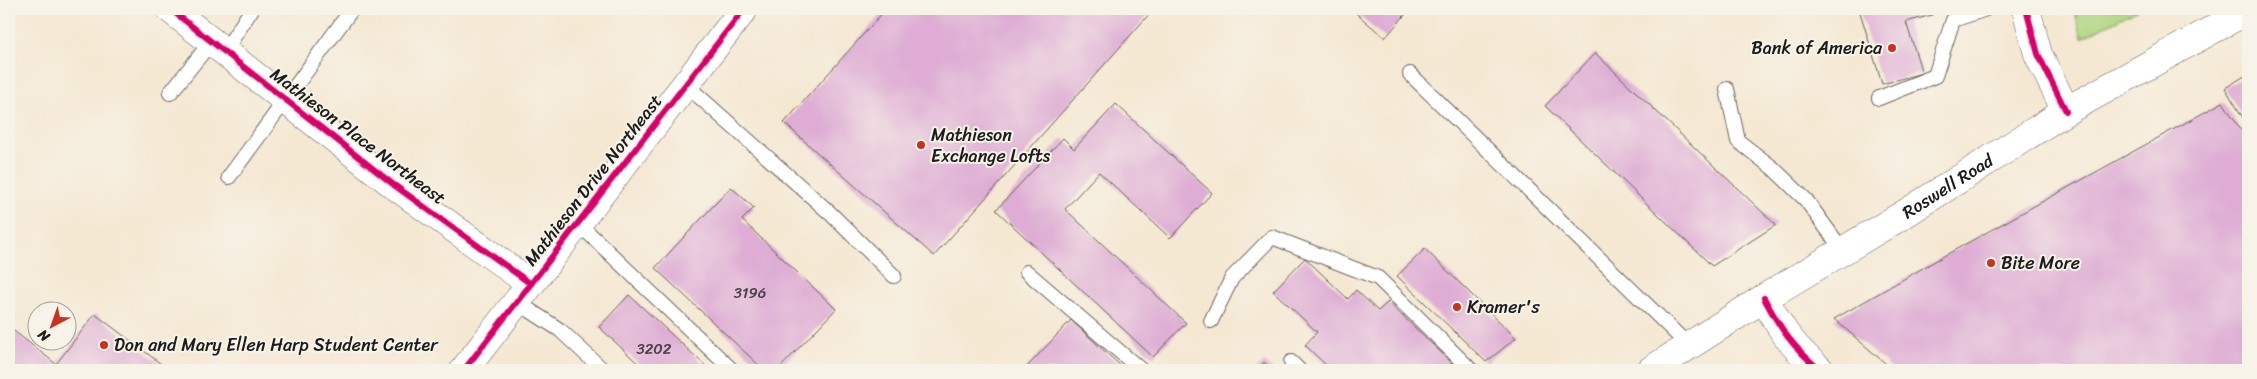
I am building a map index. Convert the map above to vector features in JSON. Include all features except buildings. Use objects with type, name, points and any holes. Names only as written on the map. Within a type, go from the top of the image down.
[{"type":"street","name":"Mathieson Place Northeast","points":[[170,9],[394,185],[524,293]]},
{"type":"street","name":"Mathieson Drive Northeast","points":[[464,370],[744,9]]},
{"type":"street","points":[[2026,9],[2038,54],[2066,111]]},
{"type":"street","name":"Roswell Road","points":[[1651,370],[1764,298],[1906,213],[2066,111],[2248,10]]},
{"type":"street","points":[[1764,298],[1783,333],[1800,353],[1820,370]]},
{"type":"lane","points":[[170,93],[252,9]]},
{"type":"lane","points":[[229,177],[352,9]]},
{"type":"lane","points":[[1879,98],[1935,76],[1953,20],[1986,9]]},
{"type":"lane","points":[[1410,74],[1689,346]]},
{"type":"lane","points":[[686,85],[830,213],[894,276]]},
{"type":"lane","points":[[1727,88],[1738,141],[1773,168],[1806,200],[1843,251]]},
{"type":"lane","points":[[578,223],[732,370]]},
{"type":"lane","points":[[1211,321],[1232,278],[1272,237],[1378,278],[1471,370]]},
{"type":"lane","points":[[1027,272],[1141,370]]},
{"type":"lane","points":[[524,293],[603,370]]},
{"type":"green space","points":[[2074,9],[2139,9],[2082,38]]},
{"type":"cycle path","points":[[170,9],[394,185],[531,284]]},
{"type":"cycle path","points":[[464,370],[744,9]]},
{"type":"cycle path","points":[[2026,9],[2038,54],[2066,111]]},
{"type":"cycle path","points":[[1764,298],[1788,337],[1820,370]]},
{"type":"place","name":"Bank of America","points":[[1892,48]]},
{"type":"place","name":"Mathieson Exchange Lofts","points":[[921,145]]},
{"type":"place","name":"Bite More","points":[[1991,263]]},
{"type":"place","name":"Kramer's","points":[[1457,307]]},
{"type":"place","name":"Don and Mary Ellen Harp Student Center","points":[[104,345]]}]
